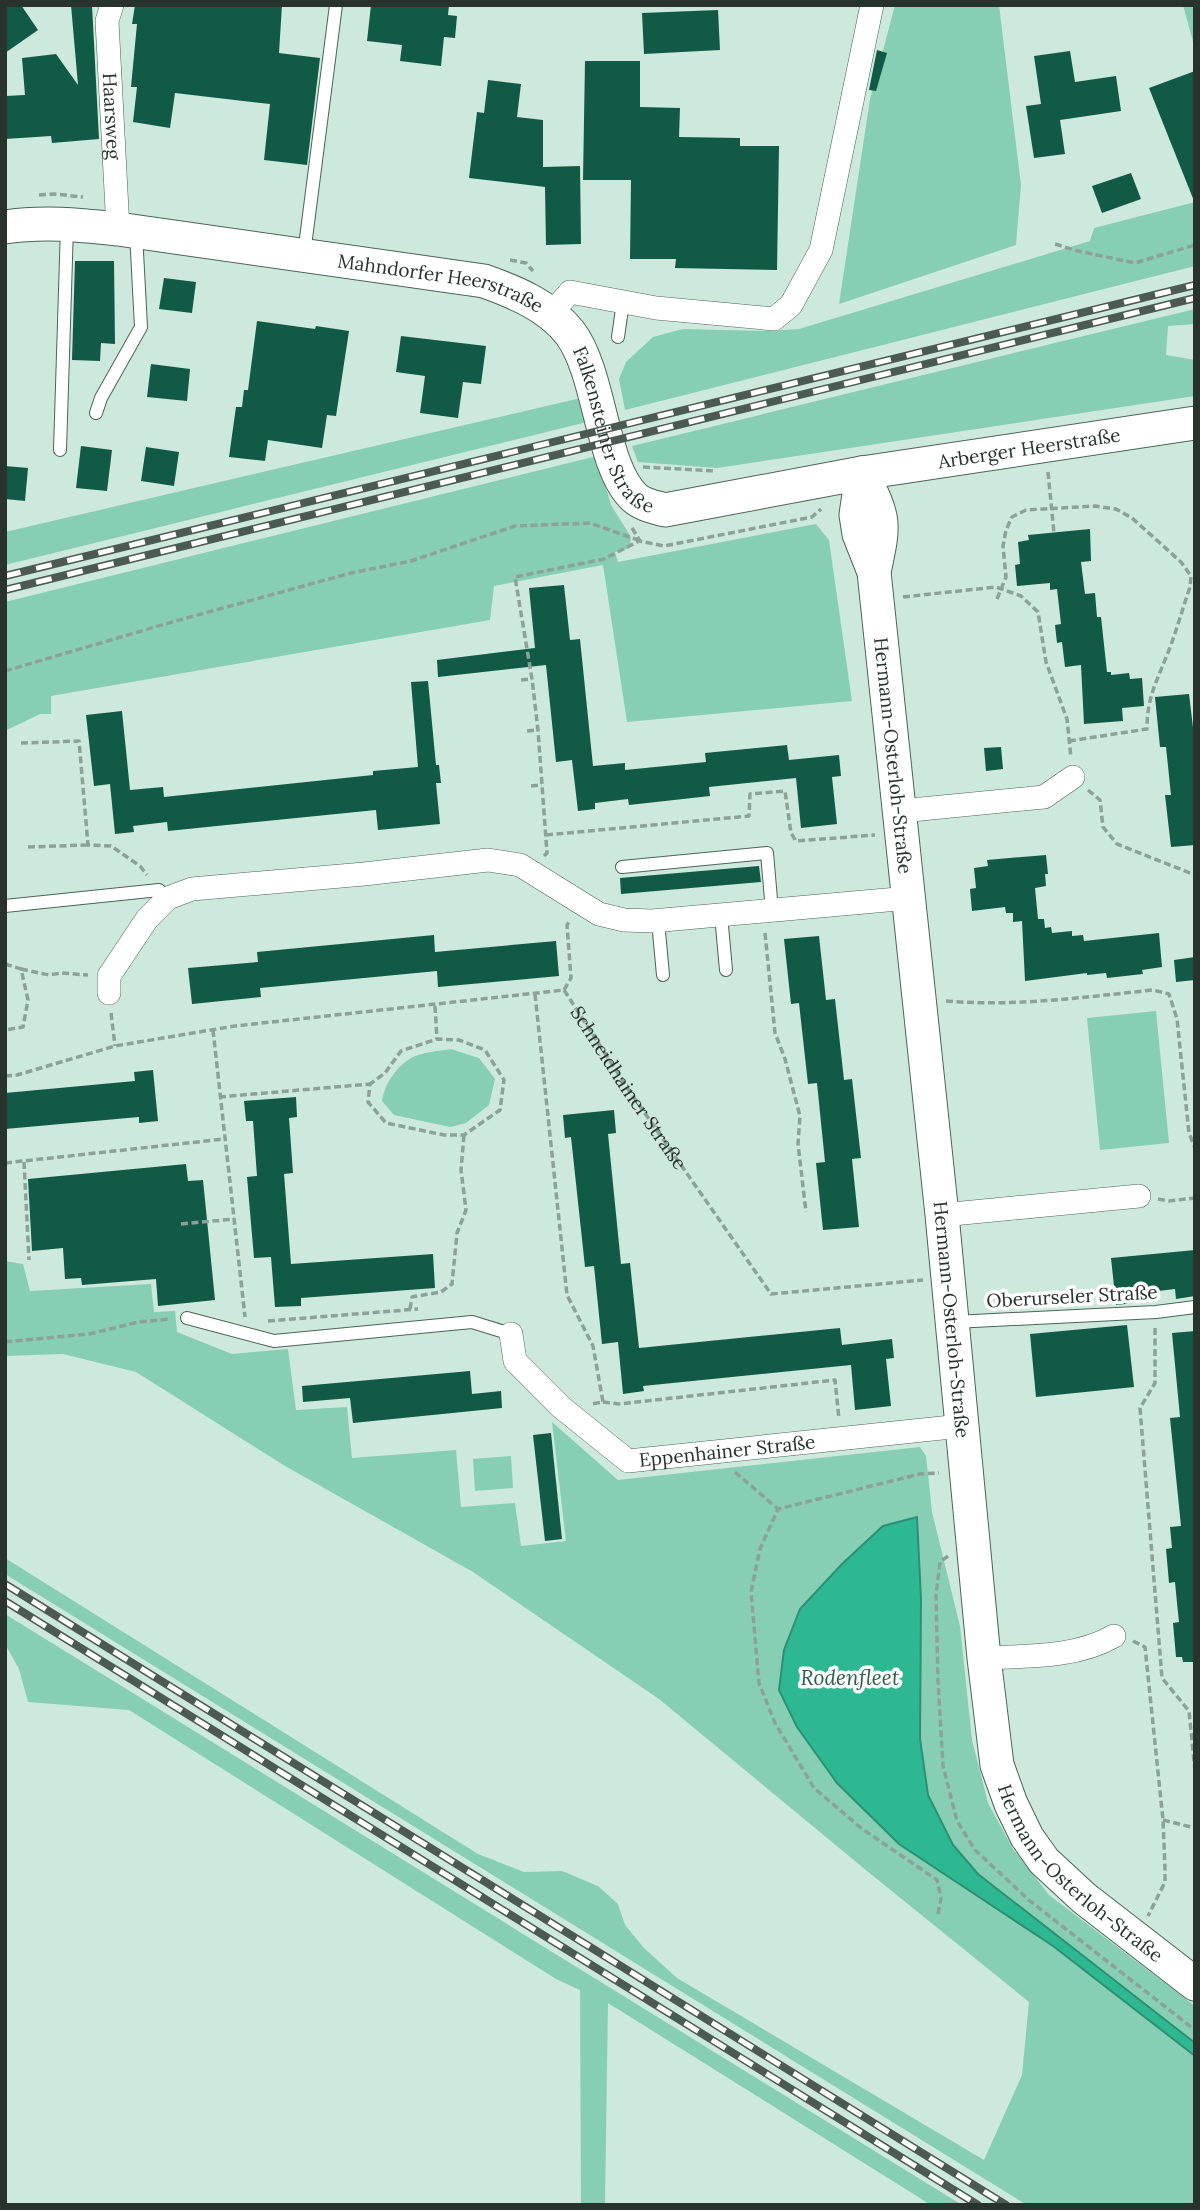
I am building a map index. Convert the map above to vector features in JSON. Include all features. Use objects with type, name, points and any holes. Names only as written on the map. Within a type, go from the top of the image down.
[{"type":"street","name":"Haarsweg","points":[[112,5],[107,21],[127,231]]},
{"type":"street","name":"Mahndorfer Heerstraße","points":[[5,227],[67,223],[484,281],[515,292],[551,314],[570,292],[656,308],[774,319],[791,305],[821,250],[872,5]]},
{"type":"street","name":"Falkensteiner Straße","points":[[551,314],[571,334],[583,357],[615,463],[626,486],[635,498],[646,505],[665,510],[862,473]]},
{"type":"street","name":"Arberger Heerstraße","points":[[862,473],[1195,423]]},
{"type":"street","name":"Hermann-Osterloh-Straße","points":[[862,473],[881,511],[883,530],[874,572],[902,822],[984,1658],[997,1765],[1027,1837],[1044,1861],[1084,1898],[1195,1984]]},
{"type":"street","points":[[902,822],[1044,797],[1073,777]]},
{"type":"street","points":[[109,985],[146,919],[163,895],[192,889],[464,862],[506,862],[520,865],[599,914],[624,920],[658,921],[909,898]]},
{"type":"street","points":[[942,1215],[1139,1196]]},
{"type":"street","name":"Eppenhainer Straße","points":[[511,1334],[515,1361],[561,1407],[628,1461],[961,1426]]},
{"type":"street","points":[[984,1658],[1046,1655],[1097,1645],[1114,1636]]},
{"type":"lane","points":[[303,254],[336,5]]},
{"type":"lane","points":[[60,450],[67,223]]},
{"type":"lane","points":[[96,413],[101,398],[141,327],[127,231]]},
{"type":"lane","points":[[618,337],[623,302]]},
{"type":"lane","points":[[622,867],[767,853],[767,911]]},
{"type":"lane","points":[[5,906],[163,895]]},
{"type":"lane","points":[[721,915],[726,970]]},
{"type":"lane","points":[[658,921],[663,975]]},
{"type":"lane","name":"Oberurseler Straße","points":[[951,1322],[1156,1312],[1195,1307]]},
{"type":"lane","points":[[187,1318],[274,1341],[472,1322],[511,1334]]},
{"type":"path","points":[[1055,244],[1135,263],[1195,245]]},
{"type":"path","points":[[634,466],[724,472]]},
{"type":"path","points":[[1047,467],[1054,533]]},
{"type":"path","points":[[997,599],[1006,577],[1003,546],[1012,517],[1026,510],[1095,506],[1116,509],[1132,518],[1181,562],[1191,576],[1190,587],[1169,648],[1150,693],[1147,729],[1069,741]]},
{"type":"path","points":[[664,546],[812,517],[822,508]]},
{"type":"path","points":[[5,671],[351,573],[411,561],[515,526],[590,523],[640,541],[604,559],[515,577],[532,679],[546,835],[547,853],[532,872]]},
{"type":"path","points":[[898,597],[996,587],[1021,596],[1038,612],[1046,662],[1067,719],[1073,777],[1100,800],[1103,827],[1117,844],[1195,875]]},
{"type":"path","points":[[521,680],[532,679]]},
{"type":"path","points":[[527,731],[538,730]]},
{"type":"path","points":[[21,743],[79,741],[88,845]]},
{"type":"path","points":[[531,786],[542,785]]},
{"type":"path","points":[[546,835],[749,816],[750,794],[785,791],[790,834],[796,841],[902,822]]},
{"type":"path","points":[[28,847],[111,846],[140,866],[163,895]]},
{"type":"path","points":[[564,990],[570,978],[567,925],[581,904]]},
{"type":"path","points":[[767,911],[775,1033],[800,1116],[798,1144],[806,1212]]},
{"type":"path","points":[[5,964],[109,985],[115,1046]]},
{"type":"path","points":[[5,1030],[23,1027],[26,1016],[28,1000],[21,969]]},
{"type":"path","name":"Schneidhainer Straße","points":[[5,1076],[115,1046],[213,1030],[564,990],[628,1089],[771,1294],[947,1278]]},
{"type":"path","points":[[919,998],[979,1004],[1153,990],[1169,994],[1177,1018],[1189,1133],[1195,1148]]},
{"type":"path","points":[[535,994],[567,1295],[593,1346],[603,1402]]},
{"type":"path","points":[[435,1006],[438,1039]]},
{"type":"path","points":[[213,1030],[245,1323]]},
{"type":"path","points":[[219,1097],[370,1084],[385,1073],[401,1051],[438,1039],[459,1040],[485,1050],[504,1080],[500,1110],[464,1135],[444,1135],[386,1123],[368,1102],[370,1084]]},
{"type":"path","points":[[259,1322],[410,1309],[412,1297],[441,1292],[452,1284],[457,1233],[466,1210],[460,1170],[464,1135]]},
{"type":"path","points":[[5,1163],[224,1139]]},
{"type":"path","points":[[24,1162],[29,1260]]},
{"type":"path","points":[[1139,1196],[1169,1200],[1195,1198]]},
{"type":"path","points":[[181,1224],[234,1219]]},
{"type":"path","points":[[1156,1312],[1155,1383],[1140,1408],[1162,1678],[1189,1711],[1195,1770]]},
{"type":"path","points":[[5,1342],[89,1334],[138,1322],[187,1318]]},
{"type":"path","points":[[561,1407],[603,1402],[619,1404],[835,1380],[842,1438]]},
{"type":"path","points":[[711,1451],[778,1509]]},
{"type":"path","points":[[778,1509],[920,1474],[966,1471]]},
{"type":"path","points":[[778,1509],[760,1549],[751,1592],[759,1683],[775,1723],[814,1788],[861,1828],[937,1880],[941,1898],[938,1914]]},
{"type":"path","points":[[1114,1636],[1135,1641],[1145,1647],[1163,1820],[1165,1882],[1137,1940]]},
{"type":"path","points":[[1163,1820],[1195,1828]]},
{"type":"shaded area","points":[[895,5],[999,5],[1021,185],[1016,245],[839,304],[870,99]]},
{"type":"shaded area","points":[[1183,5],[1195,5],[1195,49]]},
{"type":"shaded area","points":[[1195,202],[1195,266],[625,410],[619,379],[626,362],[653,337],[683,329],[799,329],[1090,241],[1094,228]]},
{"type":"shaded area","points":[[1195,309],[1195,324],[1168,326],[1166,355],[1195,360],[1195,396],[717,468],[638,462],[632,446]]},
{"type":"shaded area","points":[[581,398],[587,422],[5,565],[5,532]]},
{"type":"shaded area","points":[[597,456],[611,505],[631,537],[630,548],[615,552],[618,562],[816,524],[829,540],[852,701],[627,722],[603,565],[494,586],[490,620],[51,696],[51,714],[40,714],[5,731],[5,602]]},
{"type":"shaded area","points":[[1156,1011],[1169,1143],[1100,1150],[1087,1018]]},
{"type":"shaded area","points":[[451,1049],[479,1058],[495,1079],[489,1105],[466,1123],[450,1127],[394,1115],[382,1101],[385,1088],[397,1070],[417,1055]]},
{"type":"shaded area","points":[[5,1261],[23,1264],[30,1291],[151,1284],[154,1312],[175,1311],[177,1332],[232,1354],[288,1349],[296,1410],[347,1407],[352,1458],[456,1450],[461,1507],[515,1503],[521,1546],[566,1541],[552,1422],[618,1480],[920,1447],[926,1456],[932,1512],[960,1626],[972,1740],[988,1803],[1013,1849],[1049,1895],[1195,2006],[1195,2043],[979,1874],[967,1887],[1053,1946],[1195,2056],[1195,2205],[1027,2205],[5,1574],[5,1558],[478,1854],[524,1872],[562,1871],[598,1886],[618,1904],[625,1925],[644,1948],[677,1978],[984,2160],[1022,2075],[1029,2002],[659,1699],[473,1572],[285,1466],[136,1372],[63,1354],[5,1356]]},
{"type":"shaded area","points":[[511,1456],[513,1488],[475,1491],[473,1459]]},
{"type":"shaded area","points":[[5,1614],[962,2205],[931,2205],[608,2003],[605,2205],[581,2205],[580,1990],[556,1979],[129,1710],[28,1702],[19,1669],[5,1644]]},
{"type":"water","name":"Rodenfleet","points":[[917,1517],[921,1599],[920,1739],[928,1795],[953,1845],[978,1874],[1195,2043],[1195,2056],[1053,1946],[899,1844],[837,1783],[797,1727],[779,1690],[784,1650],[800,1609],[842,1564],[883,1526]]},
{"type":"building","points":[[5,5],[21,5],[38,30],[5,53]]},
{"type":"building","points":[[71,5],[92,5],[99,139],[52,143],[51,136],[5,139],[5,96],[25,95],[22,58],[56,54],[78,85]]},
{"type":"building","points":[[135,5],[282,5],[279,53],[320,58],[307,165],[264,160],[270,104],[175,93],[170,128],[133,122],[137,87],[131,87],[137,24],[132,24]]},
{"type":"building","points":[[371,5],[449,5],[448,15],[457,16],[455,38],[444,37],[441,66],[400,61],[402,45],[367,41]]},
{"type":"building","points":[[718,10],[720,50],[644,54],[642,13]]},
{"type":"building","points":[[877,50],[887,53],[876,91],[869,90]]},
{"type":"building","points":[[1070,51],[1075,82],[1116,76],[1121,111],[1060,120],[1065,154],[1034,158],[1026,106],[1041,104],[1034,56]]},
{"type":"building","points":[[585,61],[640,61],[640,107],[680,108],[679,137],[740,138],[740,146],[779,146],[777,270],[675,268],[676,259],[630,259],[631,180],[583,180]]},
{"type":"building","points":[[1195,71],[1195,201],[1194,201],[1149,88]]},
{"type":"building","points":[[488,80],[521,84],[517,117],[543,120],[543,167],[580,166],[581,244],[546,245],[545,187],[469,178],[477,112],[484,113]]},
{"type":"building","points":[[1131,173],[1141,199],[1102,213],[1092,186]]},
{"type":"building","points":[[75,261],[114,261],[115,344],[101,343],[100,361],[72,360]]},
{"type":"building","points":[[164,278],[196,282],[192,313],[159,309]]},
{"type":"building","points":[[257,321],[349,331],[336,416],[327,415],[322,448],[268,440],[265,461],[229,457],[236,407],[242,407],[244,390],[248,390]]},
{"type":"building","points":[[401,336],[486,346],[481,384],[463,382],[458,418],[420,413],[425,376],[396,372]]},
{"type":"building","points":[[151,364],[190,369],[187,401],[147,397]]},
{"type":"building","points":[[81,446],[112,450],[107,491],[76,488]]},
{"type":"building","points":[[146,447],[179,452],[174,486],[141,481]]},
{"type":"building","points":[[5,466],[28,468],[25,501],[5,499]]},
{"type":"building","points":[[1090,529],[1091,561],[1081,562],[1085,594],[1095,593],[1097,617],[1101,617],[1107,672],[1111,672],[1111,675],[1129,673],[1130,679],[1142,678],[1144,706],[1122,708],[1123,721],[1084,724],[1081,665],[1065,667],[1062,642],[1057,643],[1055,625],[1061,624],[1057,589],[1050,590],[1050,583],[1017,586],[1015,565],[1020,564],[1018,542],[1029,540],[1028,535]]},
{"type":"building","points":[[564,585],[570,640],[580,639],[593,766],[625,763],[625,770],[706,762],[705,753],[787,745],[789,760],[839,755],[841,776],[832,777],[837,824],[801,828],[796,778],[709,787],[710,796],[629,805],[628,799],[595,803],[595,809],[578,811],[572,760],[556,762],[546,665],[438,677],[437,660],[535,648],[529,588]]},
{"type":"building","points":[[428,681],[436,765],[439,765],[441,783],[436,783],[440,824],[378,830],[376,810],[168,831],[167,822],[133,826],[134,832],[115,834],[110,784],[94,786],[86,715],[122,711],[130,790],[163,787],[164,797],[373,775],[373,771],[418,767],[411,682]]},
{"type":"building","points":[[1189,694],[1195,744],[1195,845],[1171,847],[1165,795],[1171,795],[1166,747],[1160,747],[1155,697]]},
{"type":"building","points":[[1001,747],[1003,769],[986,771],[984,748]]},
{"type":"building","points":[[1046,855],[1046,886],[1035,888],[1038,919],[1044,919],[1045,928],[1051,927],[1052,933],[1072,931],[1072,936],[1083,935],[1084,941],[1159,933],[1162,967],[1142,970],[1143,974],[1107,978],[1106,973],[1087,973],[1025,981],[1022,921],[1013,922],[1013,913],[1006,913],[1005,907],[972,911],[970,889],[976,888],[974,868],[988,866],[987,860]]},
{"type":"building","points":[[759,866],[761,882],[621,894],[620,878]]},
{"type":"building","points":[[434,935],[435,952],[556,941],[559,976],[438,987],[437,971],[260,988],[261,997],[192,1004],[188,968],[258,962],[257,952]]},
{"type":"building","points":[[819,936],[826,1000],[835,999],[844,1080],[852,1079],[861,1158],[852,1159],[859,1227],[823,1230],[816,1163],[825,1162],[817,1083],[808,1084],[799,1003],[791,1004],[784,939]]},
{"type":"building","points":[[1195,957],[1195,980],[1176,982],[1174,960]]},
{"type":"building","points":[[153,1070],[158,1121],[139,1123],[139,1117],[5,1129],[5,1093],[135,1081],[134,1072]]},
{"type":"building","points":[[296,1097],[297,1117],[289,1118],[293,1173],[284,1174],[291,1264],[433,1254],[435,1288],[301,1298],[301,1306],[275,1307],[271,1257],[254,1258],[247,1177],[257,1176],[253,1121],[246,1121],[244,1101]]},
{"type":"building","points":[[614,1110],[616,1133],[608,1134],[621,1264],[630,1263],[639,1348],[840,1328],[842,1345],[892,1339],[894,1358],[886,1359],[891,1406],[855,1410],[851,1365],[643,1386],[644,1391],[623,1394],[618,1342],[602,1344],[594,1266],[585,1267],[571,1137],[565,1138],[563,1115]]},
{"type":"building","points":[[186,1164],[188,1181],[203,1180],[215,1300],[158,1306],[156,1279],[82,1285],[81,1278],[65,1279],[63,1248],[32,1251],[28,1179]]},
{"type":"building","points":[[1195,1250],[1195,1296],[1176,1299],[1175,1289],[1133,1294],[1134,1303],[1116,1305],[1111,1258]]},
{"type":"building","points":[[1127,1325],[1134,1387],[1036,1397],[1030,1334]]},
{"type":"building","points":[[1195,1331],[1195,1662],[1183,1662],[1182,1657],[1176,1657],[1173,1623],[1179,1622],[1175,1582],[1169,1583],[1166,1549],[1172,1548],[1170,1527],[1181,1526],[1170,1418],[1180,1417],[1172,1333]]},
{"type":"building","points":[[470,1371],[472,1394],[501,1391],[502,1408],[353,1423],[350,1398],[303,1402],[302,1386]]},
{"type":"building","points":[[551,1433],[562,1539],[545,1541],[533,1435]]},
{"type":"railway","points":[[5,576],[1195,285]]},
{"type":"railway","points":[[5,590],[1195,298]]},
{"type":"railway","points":[[5,1584],[1006,2205]]},
{"type":"railway","points":[[5,1601],[978,2205]]}]
